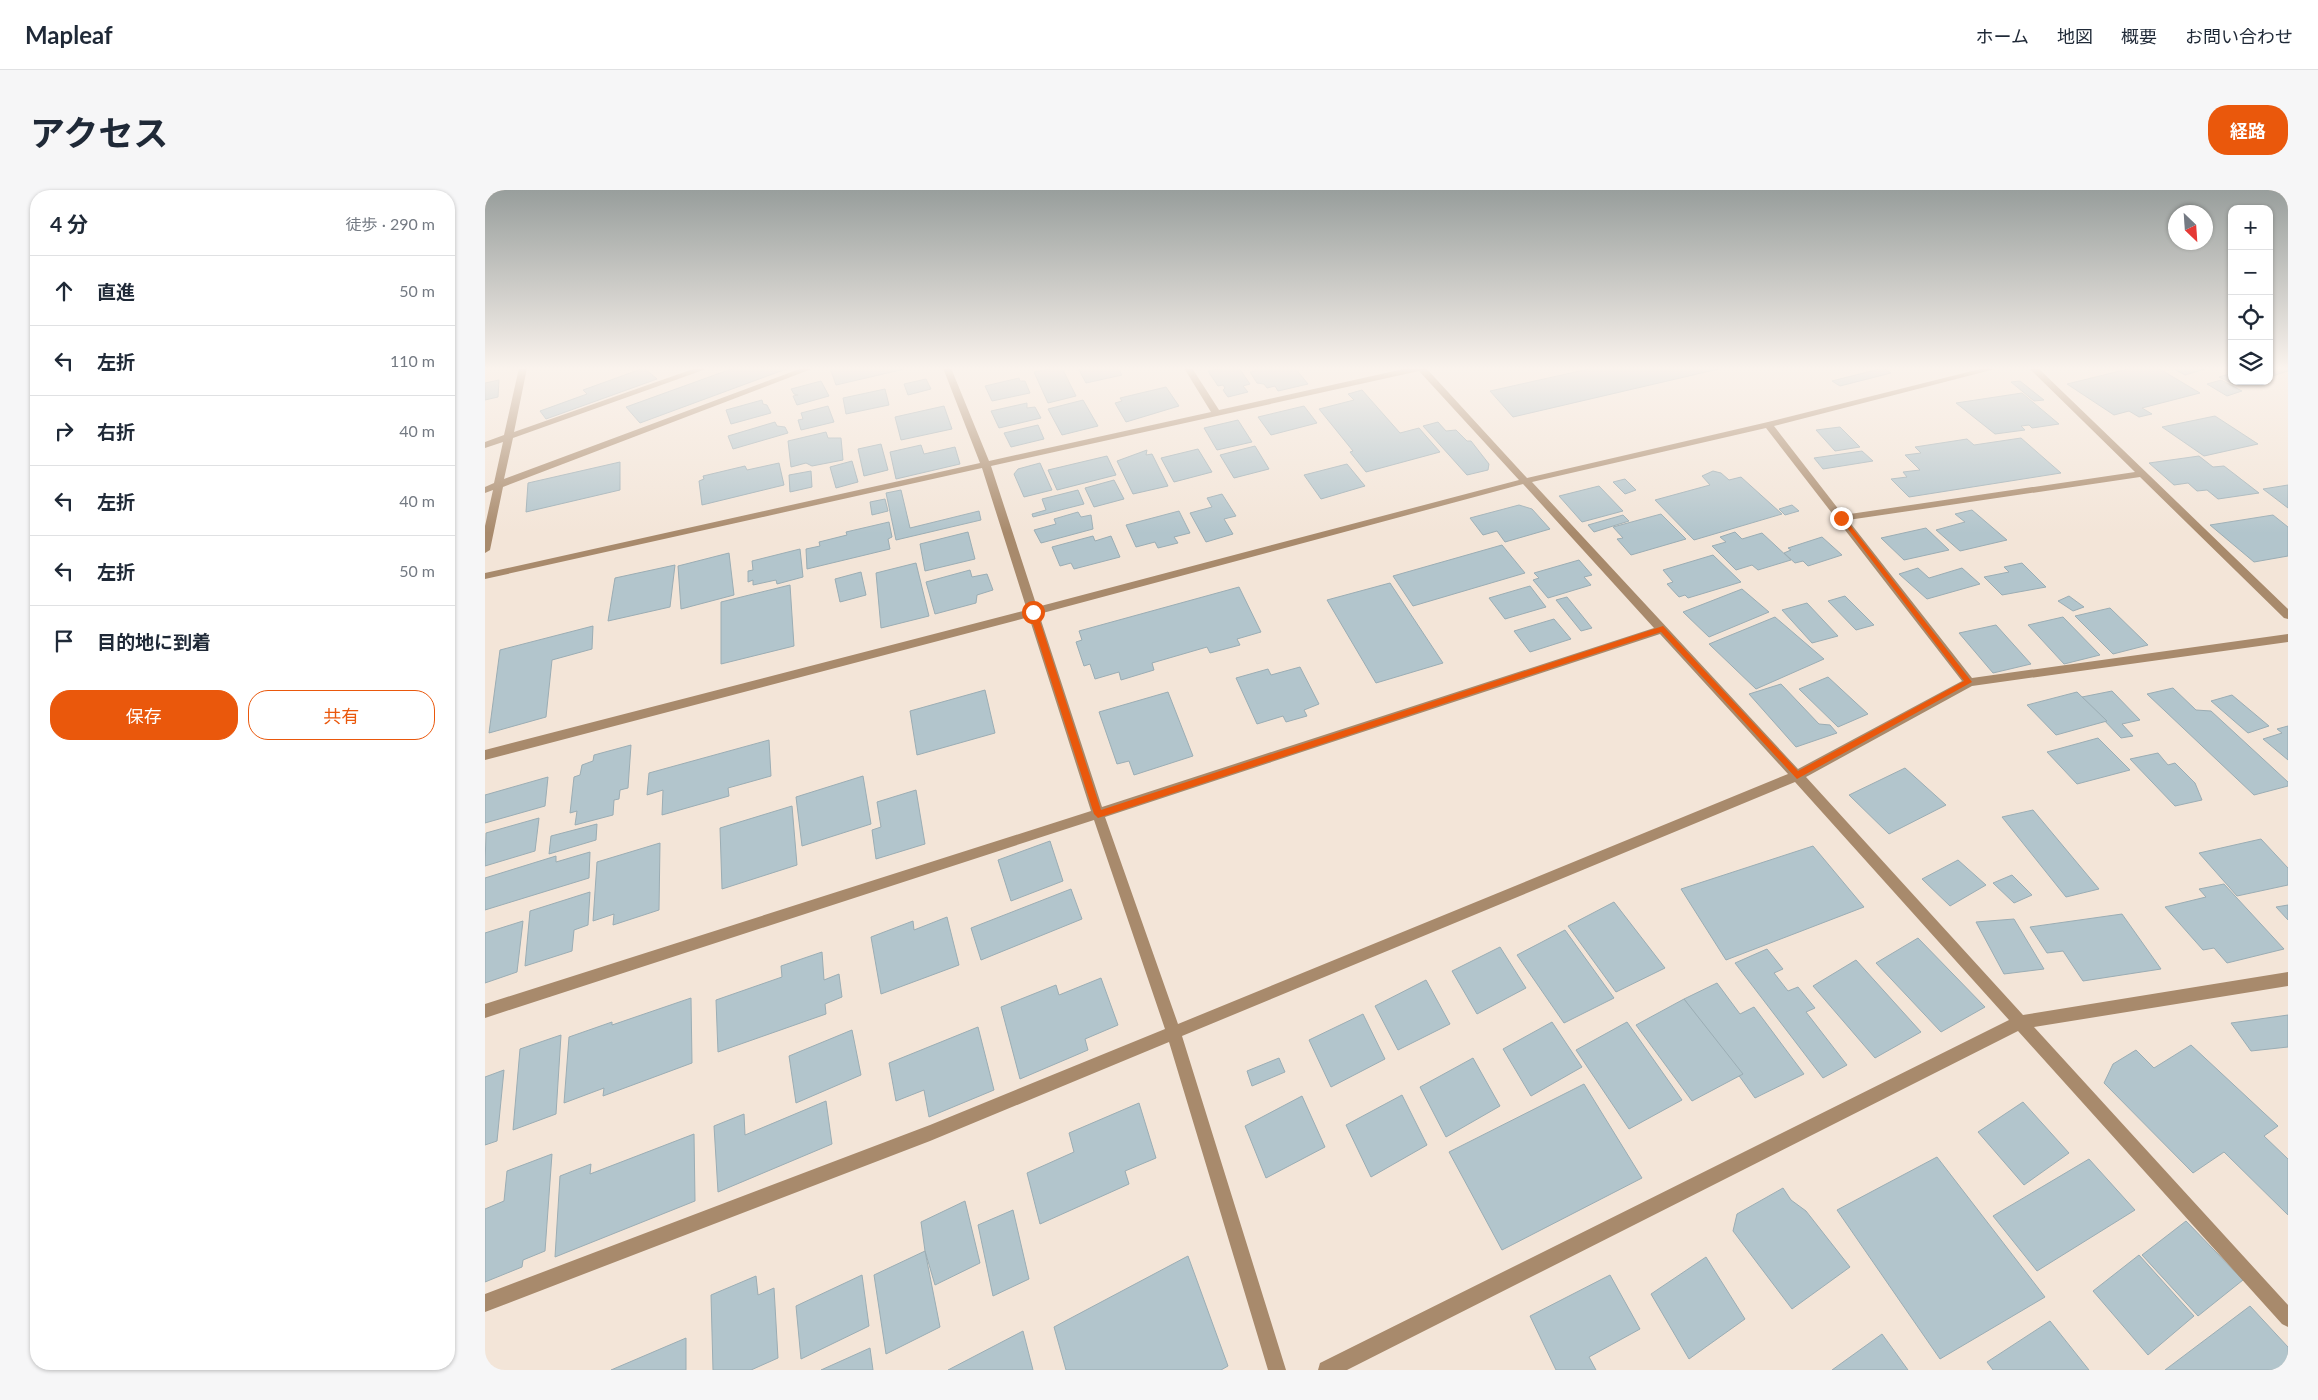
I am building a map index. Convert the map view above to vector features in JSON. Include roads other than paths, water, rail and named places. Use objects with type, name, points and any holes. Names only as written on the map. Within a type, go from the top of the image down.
[{"type":"street","points":[[485,550],[512,423]]},
{"type":"street","points":[[485,445],[549,423]]},
{"type":"street","points":[[485,490],[664,423]]},
{"type":"street","points":[[969,423],[986,466],[1098,814],[1173,1031],[1277,1370]]},
{"type":"street","points":[[485,576],[1177,423]]},
{"type":"street","points":[[1472,423],[1663,629],[2288,1318]]},
{"type":"street","points":[[485,755],[1033,612],[1525,480],[1776,423]]},
{"type":"street","points":[[2090,423],[2288,615]]},
{"type":"street","points":[[1768,425],[1969,682]]},
{"type":"street","points":[[1841,518],[2143,474]]},
{"type":"street","points":[[485,1011],[1098,814],[1663,629]]},
{"type":"street","points":[[485,1303],[930,1132],[1797,776],[1969,682],[2288,638]]},
{"type":"street","points":[[1327,1370],[2021,1022],[2288,979]]}]
